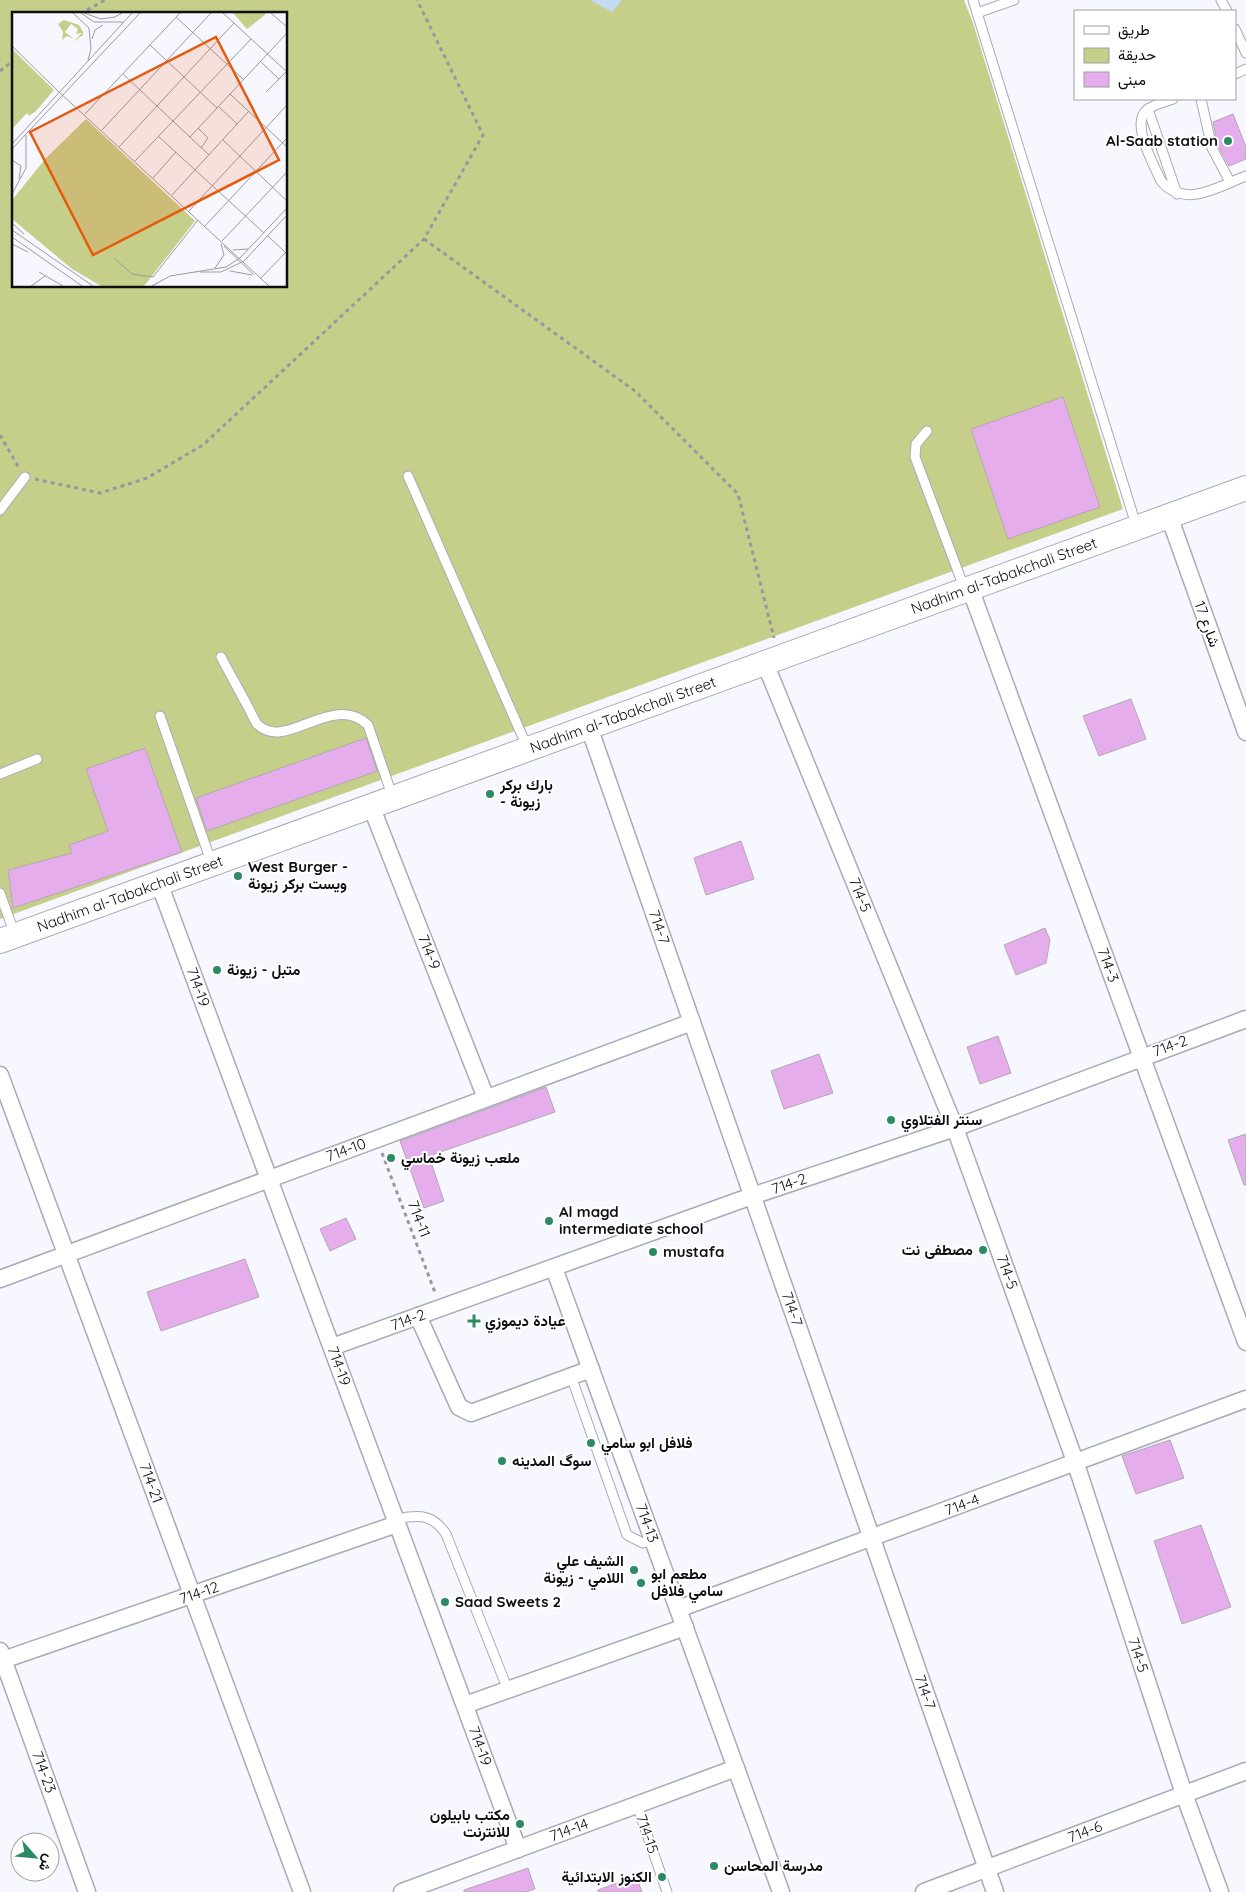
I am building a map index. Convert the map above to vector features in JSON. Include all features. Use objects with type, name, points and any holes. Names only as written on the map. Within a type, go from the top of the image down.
[{"type":"main road","name":"Nadhim al-Tabakchali Street","points":[[8,938],[1246,488]]},
{"type":"street","name":"شارع 17","points":[[1169,516],[1246,732]]},
{"type":"street","name":"714-3","points":[[967,590],[1246,1342]]},
{"type":"street","name":"714-5","points":[[772,660],[955,1128],[1076,1464],[1184,1794],[1220,1892]]},
{"type":"street","name":"714-7","points":[[589,727],[995,1892]]},
{"type":"street","name":"714-9","points":[[382,802],[486,1098]]},
{"type":"street","name":"714-19","points":[[159,883],[518,1849]]},
{"type":"street","name":"714-2","points":[[332,1347],[752,1196],[955,1128],[1246,1019]]},
{"type":"street","name":"714-10","points":[[0,1279],[692,1022]]},
{"type":"street","name":"714-21","points":[[0,1075],[302,1892]]},
{"type":"street","name":"714-13","points":[[554,1268],[781,1892]]},
{"type":"street","points":[[418,1316],[458,1407],[471,1413],[591,1369]]},
{"type":"street","name":"714-4","points":[[678,1609],[1076,1464],[1246,1399]]},
{"type":"street","name":"714-12","points":[[1,1658],[192,1595],[397,1521]]},
{"type":"street","points":[[465,1705],[685,1627]]},
{"type":"street","name":"714-23","points":[[1,1658],[87,1892]]},
{"type":"street","name":"714-14","points":[[402,1892],[736,1768]]},
{"type":"street","name":"714-6","points":[[924,1892],[1246,1771]]},
{"type":"lane","points":[[973,0],[1137,528]]},
{"type":"lane","points":[[977,13],[1014,0]]},
{"type":"lane","points":[[1236,31],[1246,53]]},
{"type":"lane","points":[[1170,100],[1148,109],[1142,117],[1141,133],[1161,181],[1177,194],[1189,197],[1246,176]]},
{"type":"lane","points":[[1200,100],[1212,148],[1230,182]]},
{"type":"lane","points":[[1148,109],[1177,194]]},
{"type":"lane","points":[[927,431],[916,444],[915,457],[967,590]]},
{"type":"lane","points":[[408,476],[528,749]]},
{"type":"lane","points":[[0,510],[25,477]]},
{"type":"lane","points":[[221,657],[258,724],[270,730],[284,732],[328,716],[345,713],[362,719],[368,725],[382,802]]},
{"type":"lane","points":[[160,716],[212,864]]},
{"type":"lane","points":[[0,774],[37,759]]},
{"type":"lane","points":[[0,893],[8,938]]},
{"type":"lane","points":[[571,1376],[627,1535],[643,1543],[653,1540]]},
{"type":"lane","points":[[397,1521],[419,1515],[440,1525],[508,1690]]},
{"type":"lane","name":"714-15","points":[[637,1805],[667,1892]]},
{"type":"path","points":[[84,12],[105,0]]},
{"type":"path","points":[[0,435],[25,477],[100,493],[147,478],[203,444],[424,239],[483,135],[417,0]]},
{"type":"path","points":[[0,71],[12,62]]},
{"type":"path","points":[[424,239],[635,391],[738,494],[772,660]]},
{"type":"path","name":"714-11","points":[[376,1139],[441,1308]]},
{"type":"green space","points":[[0,0],[964,0],[973,23],[1123,509],[0,919]]},
{"type":"water","points":[[590,0],[622,0],[612,12]]},
{"type":"building","points":[[1233,114],[1246,147],[1246,159],[1229,166],[1218,146],[1213,122]]},
{"type":"building","points":[[1063,397],[1100,507],[1008,539],[971,429]]},
{"type":"building","points":[[1131,699],[1146,739],[1099,756],[1083,716]]},
{"type":"building","points":[[366,738],[377,771],[207,831],[196,798]]},
{"type":"building","points":[[145,748],[182,852],[13,908],[8,870],[72,853],[69,845],[108,831],[86,769]]},
{"type":"building","points":[[741,841],[754,879],[706,895],[694,858]]},
{"type":"building","points":[[1045,928],[1050,940],[1046,963],[1016,975],[1004,945]]},
{"type":"building","points":[[998,1036],[1011,1073],[980,1084],[967,1047]]},
{"type":"building","points":[[819,1054],[833,1093],[784,1109],[771,1071]]},
{"type":"building","points":[[546,1087],[555,1112],[429,1156],[444,1201],[424,1208],[400,1141]]},
{"type":"building","points":[[1246,1134],[1246,1185],[1244,1185],[1228,1140]]},
{"type":"building","points":[[346,1218],[356,1239],[330,1251],[320,1229]]},
{"type":"building","points":[[245,1259],[259,1297],[161,1331],[147,1292]]},
{"type":"building","points":[[1170,1440],[1184,1478],[1136,1494],[1122,1456]]},
{"type":"building","points":[[1201,1525],[1231,1607],[1182,1624],[1154,1541]]},
{"type":"building","points":[[528,1868],[535,1889],[526,1892],[464,1892],[464,1890]]},
{"type":"building","points":[[636,1876],[642,1892],[598,1892],[598,1890]]},
{"type":"place","name":"Al-Saab station","points":[[1228,141]]},
{"type":"place","name":"بارك بركر - زيونة","points":[[490,794]]},
{"type":"place","name":"West Burger - ويست بركر زيونة","points":[[238,876]]},
{"type":"place","name":"متبل - زيونة","points":[[217,970]]},
{"type":"place","name":"سنتر الفتلاوي","points":[[891,1120]]},
{"type":"place","name":"ملعب زيونة خماسي","points":[[391,1158]]},
{"type":"place","name":"Al magd intermediate school","points":[[549,1221]]},
{"type":"place","name":"مصطفى نت","points":[[983,1250]]},
{"type":"place","name":"mustafa","points":[[653,1252]]},
{"type":"place","name":"عيادة ديموزي","points":[[474,1321]]},
{"type":"place","name":"فلافل ابو سامي","points":[[591,1443]]},
{"type":"place","name":"سوگ المدينه","points":[[502,1461]]},
{"type":"place","name":"الشيف علي اللامي - زيونة","points":[[634,1570]]},
{"type":"place","name":"مطعم ابو سامي فلافل","points":[[641,1583]]},
{"type":"place","name":"Saad Sweets 2","points":[[445,1602]]},
{"type":"place","name":"مكتب بابيلون للانترنت","points":[[520,1824]]},
{"type":"place","name":"مدرسة المحاسن","points":[[714,1866]]},
{"type":"place","name":"الكنوز الابتدائية","points":[[662,1877]]}]
